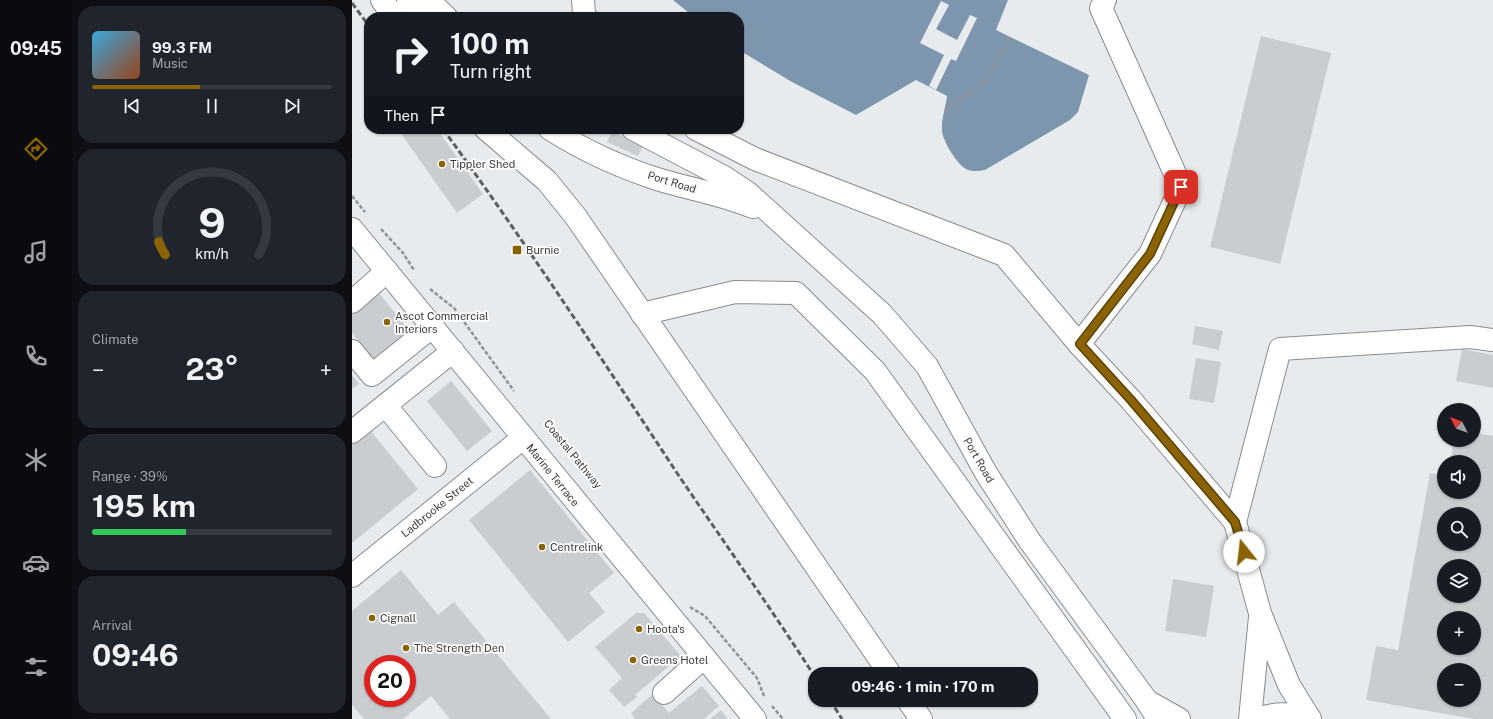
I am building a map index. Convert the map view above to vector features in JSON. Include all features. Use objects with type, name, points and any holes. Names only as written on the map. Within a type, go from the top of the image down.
[{"type":"street","points":[[382,0],[390,12]]},
{"type":"street","points":[[408,0],[417,12]]},
{"type":"street","points":[[428,0],[441,12]]},
{"type":"street","points":[[583,0],[584,12]]},
{"type":"street","points":[[1080,344],[1150,254],[1181,187],[1101,8],[1105,0]]},
{"type":"street","points":[[492,134],[547,181],[576,217],[885,667]]},
{"type":"street","name":"Port Road","points":[[559,134],[601,157],[656,179],[734,199],[760,210],[794,234]]},
{"type":"street","name":"Port Road","points":[[642,134],[724,177],[748,193],[882,314],[927,366],[986,473],[1028,540],[1153,710],[1179,719]]},
{"type":"street","points":[[706,134],[756,159],[1004,255],[1235,522],[1260,613],[1289,685],[1310,719]]},
{"type":"street","name":"Marine Terrace","points":[[360,223],[387,272],[755,719]]},
{"type":"street","points":[[352,302],[387,272]]},
{"type":"street","points":[[642,314],[735,292],[796,293],[875,371],[1125,719]]},
{"type":"street","points":[[352,351],[372,376],[432,326]]},
{"type":"street","points":[[1235,522],[1280,349],[1470,337],[1493,340]]},
{"type":"street","points":[[352,432],[453,351]]},
{"type":"street","points":[[386,406],[435,466]]},
{"type":"street","name":"Ladbrooke Street","points":[[352,576],[523,438]]},
{"type":"street","points":[[1250,719],[1260,613]]},
{"type":"street","points":[[664,693],[704,656]]},
{"type":"street","points":[[913,707],[921,719]]},
{"type":"street","points":[[1260,719],[1278,714],[1294,714],[1310,719]]},
{"type":"path","points":[[945,110],[987,80],[1008,37]]},
{"type":"path","points":[[352,196],[360,223]]},
{"type":"path","points":[[378,227],[403,253],[416,272]]},
{"type":"path","points":[[424,285],[454,308],[516,394]]},
{"type":"path","points":[[686,604],[705,616],[757,678],[764,696],[784,719]]},
{"type":"water","points":[[673,0],[1008,0],[996,30],[1089,75],[1078,112],[1070,120],[985,170],[971,171],[966,169],[958,162],[944,140],[942,122],[947,96],[916,80],[856,115],[792,82],[744,53],[744,12],[688,12]]},
{"type":"pier","points":[[941,1],[949,5],[936,29],[957,40],[970,15],[977,18],[956,61],[951,59],[936,90],[929,86],[944,55],[920,43]]},
{"type":"building","points":[[1261,36],[1331,53],[1280,264],[1210,247]]},
{"type":"building","name":"Tippler Shed","points":[[441,134],[483,194],[457,213],[402,135]]},
{"type":"building","points":[[611,134],[616,134],[643,146],[638,156],[607,142]]},
{"type":"building","points":[[378,292],[413,335],[377,364],[352,333],[352,314]]},
{"type":"building","points":[[1195,326],[1223,331],[1219,350],[1192,344]]},
{"type":"building","points":[[1462,349],[1493,355],[1493,388],[1456,381]]},
{"type":"building","points":[[1196,358],[1221,362],[1214,403],[1189,399]]},
{"type":"building","points":[[352,375],[359,384],[352,389]]},
{"type":"building","points":[[451,381],[492,431],[467,451],[427,401]]},
{"type":"building","points":[[370,430],[418,489],[352,543],[352,445]]},
{"type":"building","points":[[1481,434],[1493,436],[1493,719],[1474,719],[1366,700],[1376,646],[1398,650],[1430,473],[1437,474],[1437,499],[1481,499],[1481,455],[1451,455],[1453,447],[1481,447]]},
{"type":"building","name":"Centrelink","points":[[530,470],[614,573],[589,593],[605,612],[568,642],[469,520]]},
{"type":"building","points":[[401,570],[438,615],[454,602],[551,719],[450,719],[431,696],[403,719],[364,719],[352,705],[352,611]]},
{"type":"building","points":[[1173,579],[1214,586],[1206,637],[1165,631]]},
{"type":"building","points":[[636,613],[644,613],[681,656],[635,695],[637,697],[624,707],[609,690],[622,678],[595,647]]},
{"type":"building","points":[[702,686],[719,706],[704,719],[635,719],[631,713],[653,694],[669,713]]},
{"type":"building","points":[[721,710],[728,719],[710,719]]},
{"type":"railway","points":[[352,3],[364,19]]},
{"type":"railway","points":[[447,134],[534,259],[808,667]]},
{"type":"railway","points":[[834,707],[842,719]]},
{"type":"place","name":"Tippler Shed","points":[[442,164]]},
{"type":"place","name":"Burnie","points":[[517,250]]},
{"type":"place","name":"Ascot Commercial Interiors","points":[[387,322]]},
{"type":"place","name":"Centrelink","points":[[542,547]]},
{"type":"place","name":"Cignall","points":[[372,618]]},
{"type":"place","name":"Hoota's","points":[[639,629]]},
{"type":"place","name":"The Strength Den","points":[[406,648]]},
{"type":"place","name":"Greens Hotel","points":[[633,660]]},
{"type":"route","points":[[1181,187],[1150,254],[1080,344],[1131,400],[1235,522],[1244,552]]}]
